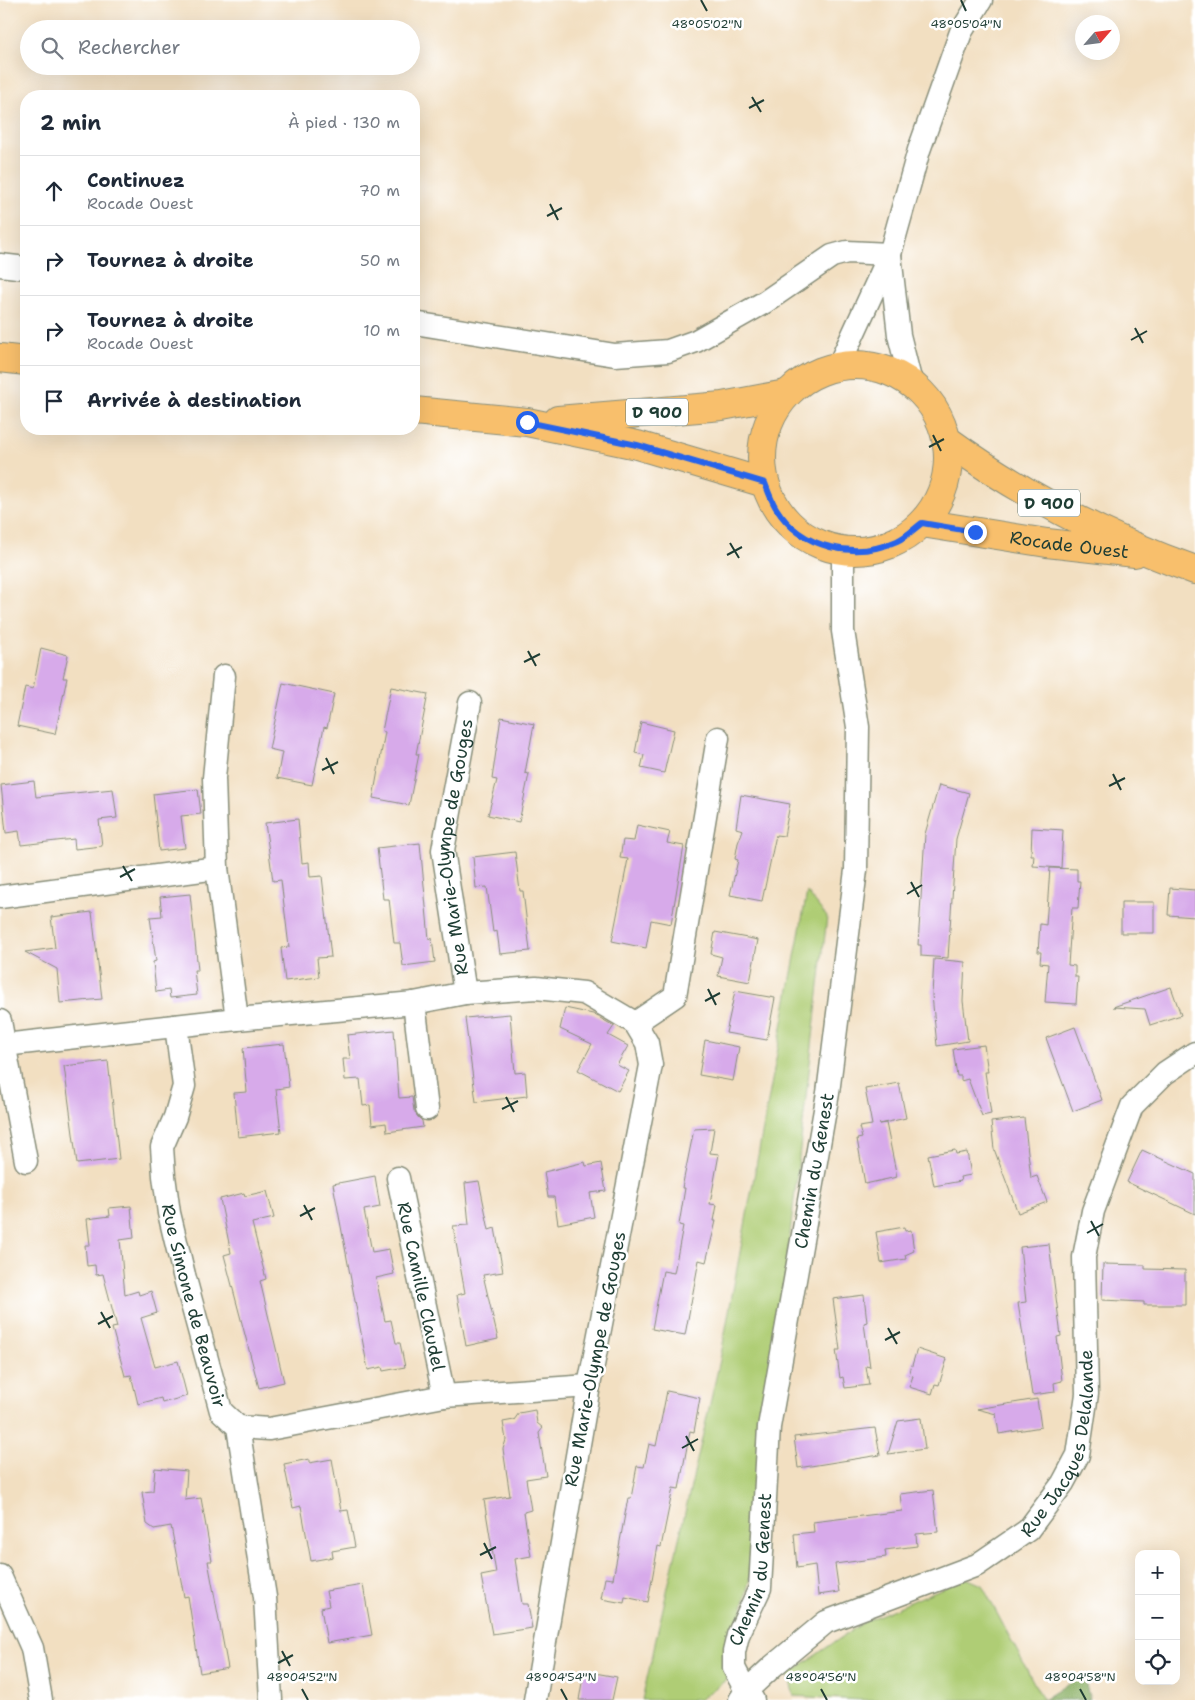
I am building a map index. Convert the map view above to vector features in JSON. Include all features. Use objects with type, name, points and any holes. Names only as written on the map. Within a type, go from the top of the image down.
[{"type":"main road","points":[[0,358],[20,360]]},
{"type":"main road","points":[[864,364],[889,370],[911,383],[932,405],[940,418],[947,440],[948,470],[939,499],[922,523],[899,541],[872,550],[843,551],[817,544],[794,529],[776,508],[765,483],[762,452],[769,421],[786,394],[810,375],[839,365],[864,364]]},
{"type":"main road","name":"D 900","points":[[527,422],[722,406],[786,394]]},
{"type":"main road","name":"D 900","points":[[420,412],[527,422],[637,445],[765,483]]},
{"type":"main road","name":"Rocade Ouest","points":[[947,440],[1017,486],[1156,556],[1195,570]]},
{"type":"main road","name":"Rocade Ouest","points":[[922,523],[1038,542],[1156,556]]},
{"type":"street","points":[[839,365],[890,254],[919,150],[961,32],[981,0]]},
{"type":"street","points":[[420,324],[615,355],[668,351],[696,341],[765,302],[832,256],[847,252],[890,254]]},
{"type":"street","points":[[890,254],[899,335],[911,383]]},
{"type":"street","points":[[0,265],[20,267]]},
{"type":"street","name":"Chemin du Genest","points":[[746,1697],[734,1668],[734,1652],[738,1634],[760,1588],[769,1427],[828,1093],[856,870],[858,727],[843,631],[843,551]]},
{"type":"street","points":[[224,676],[214,778],[217,868],[237,1019]]},
{"type":"street","name":"Rue Marie-Olympe de Gouges","points":[[465,993],[443,850],[470,703]]},
{"type":"street","points":[[635,1023],[675,996],[718,738]]},
{"type":"street","points":[[0,897],[217,868]]},
{"type":"street","name":"Rue Marie-Olympe de Gouges","points":[[4,1045],[237,1019],[414,1003],[465,993],[536,988],[584,993],[635,1023],[647,1042],[651,1065],[589,1386],[535,1700]]},
{"type":"street","points":[[414,1003],[427,1109]]},
{"type":"street","points":[[0,1021],[26,1161]]},
{"type":"street","name":"Rue Simone de Beauvoir","points":[[176,1026],[184,1086],[175,1117],[162,1146],[169,1214],[221,1411],[238,1428],[265,1597],[271,1700]]},
{"type":"street","name":"Rue Jacques Delalande","points":[[746,1697],[826,1622],[977,1565],[1028,1530],[1063,1483],[1078,1455],[1088,1394],[1084,1257],[1093,1210],[1132,1106],[1165,1073],[1195,1053]]},
{"type":"street","name":"Rue Camille Claudel","points":[[398,1178],[444,1396]]},
{"type":"street","name":"Rue Camille Claudel","points":[[238,1428],[269,1429],[444,1396],[589,1386]]},
{"type":"street","points":[[0,1576],[32,1648],[41,1700]]},
{"type":"green space","points":[[807,892],[827,917],[750,1577],[726,1680],[699,1700],[642,1700],[720,1360]]},
{"type":"green space","points":[[966,1578],[982,1585],[1043,1700],[859,1700],[794,1696],[788,1674],[864,1622]]},
{"type":"green space","points":[[1083,1674],[1090,1700],[1043,1700]]},
{"type":"building","points":[[41,648],[68,655],[63,678],[67,678],[55,734],[17,726],[25,687],[33,689]]},
{"type":"building","points":[[283,683],[334,694],[327,728],[324,727],[312,785],[277,778],[282,752],[269,749]]},
{"type":"building","points":[[391,687],[428,694],[416,754],[419,754],[409,805],[373,798],[385,732],[382,731]]},
{"type":"building","points":[[501,717],[534,724],[525,773],[529,774],[519,822],[488,815],[497,780],[492,779]]},
{"type":"building","points":[[641,722],[674,730],[664,773],[641,768],[644,755],[635,753]]},
{"type":"building","points":[[34,781],[36,797],[113,789],[117,818],[99,820],[102,846],[75,849],[74,839],[21,845],[19,831],[6,833],[1,785]]},
{"type":"building","points":[[939,785],[969,793],[956,839],[948,958],[921,956],[921,945],[918,945],[925,834]]},
{"type":"building","points":[[198,789],[201,814],[181,816],[185,848],[159,851],[153,794]]},
{"type":"building","points":[[741,795],[790,804],[784,836],[776,835],[762,901],[730,895],[738,860],[735,859],[738,843],[743,830],[736,828]]},
{"type":"building","points":[[298,819],[302,863],[309,862],[310,877],[322,876],[331,957],[317,958],[319,977],[285,981],[281,948],[289,947],[281,880],[273,881],[265,823]]},
{"type":"building","points":[[637,825],[670,832],[667,843],[684,846],[671,924],[651,920],[646,948],[612,941],[628,859],[620,858],[623,840],[634,841]]},
{"type":"building","points":[[1032,828],[1063,830],[1061,868],[1033,866],[1034,855],[1031,855]]},
{"type":"building","points":[[420,843],[429,939],[432,938],[435,962],[403,966],[400,943],[394,943],[389,899],[383,899],[377,848]]},
{"type":"building","points":[[515,852],[520,891],[523,891],[530,951],[500,954],[497,931],[493,932],[487,887],[476,888],[473,857]]},
{"type":"building","points":[[1050,868],[1077,869],[1077,881],[1080,881],[1078,908],[1072,908],[1068,965],[1075,966],[1075,977],[1078,977],[1076,1004],[1045,1002],[1048,964],[1040,963],[1041,952],[1038,952],[1040,924],[1046,925]]},
{"type":"building","points":[[1170,888],[1195,890],[1195,917],[1168,915]]},
{"type":"building","points":[[190,894],[198,970],[194,970],[197,995],[170,998],[169,990],[156,992],[153,962],[156,961],[150,917],[162,916],[160,897]]},
{"type":"building","points":[[1121,902],[1154,902],[1154,933],[1121,933]]},
{"type":"building","points":[[92,912],[102,999],[60,1003],[57,969],[25,952],[55,948],[51,917]]},
{"type":"building","points":[[715,932],[758,940],[750,982],[718,976],[722,957],[711,954]]},
{"type":"building","points":[[934,959],[965,962],[963,1001],[968,1041],[937,1046],[932,995]]},
{"type":"building","points":[[1171,987],[1181,1015],[1150,1025],[1145,1009],[1113,1007]]},
{"type":"building","points":[[735,991],[775,998],[767,1040],[726,1033]]},
{"type":"building","points":[[565,1008],[593,1014],[614,1026],[608,1035],[628,1046],[617,1065],[629,1071],[618,1091],[578,1070],[592,1044],[560,1029]]},
{"type":"building","points":[[510,1014],[515,1073],[525,1072],[527,1096],[476,1102],[465,1018]]},
{"type":"building","points":[[1075,1027],[1102,1100],[1073,1111],[1046,1038]]},
{"type":"building","points":[[394,1030],[399,1098],[412,1097],[414,1111],[422,1121],[423,1127],[387,1132],[386,1123],[372,1125],[370,1105],[363,1106],[360,1079],[345,1080],[343,1059],[350,1059],[347,1035]]},
{"type":"building","points":[[705,1040],[739,1047],[733,1081],[699,1075]]},
{"type":"building","points":[[284,1044],[289,1087],[276,1089],[281,1132],[238,1137],[234,1093],[247,1092],[243,1048]]},
{"type":"building","points":[[984,1045],[988,1072],[985,1072],[991,1114],[982,1116],[968,1079],[961,1081],[961,1076],[957,1076],[953,1049]]},
{"type":"building","points":[[108,1061],[119,1159],[77,1164],[64,1066]]},
{"type":"building","points":[[899,1083],[906,1118],[879,1124],[886,1123],[897,1177],[865,1184],[857,1139],[862,1138],[859,1127],[872,1125],[865,1089]]},
{"type":"building","points":[[1024,1118],[1031,1178],[1037,1176],[1047,1202],[1018,1213],[994,1149],[991,1122]]},
{"type":"building","points":[[714,1128],[710,1153],[719,1154],[710,1204],[717,1205],[714,1221],[716,1221],[706,1262],[699,1260],[685,1335],[652,1329],[663,1271],[674,1273],[683,1226],[679,1225],[685,1188],[682,1188],[694,1129]]},
{"type":"building","points":[[955,1150],[956,1154],[967,1152],[971,1175],[960,1177],[961,1181],[934,1186],[928,1155]]},
{"type":"building","points":[[1142,1150],[1195,1174],[1195,1214],[1127,1182]]},
{"type":"building","points":[[585,1162],[586,1166],[601,1163],[606,1191],[590,1193],[594,1217],[558,1224],[554,1197],[548,1197],[544,1172]]},
{"type":"building","points":[[375,1176],[380,1207],[364,1210],[372,1252],[389,1249],[394,1274],[376,1278],[385,1321],[391,1320],[396,1343],[400,1343],[405,1367],[383,1371],[382,1367],[368,1370],[333,1184]]},
{"type":"building","points":[[479,1181],[489,1230],[495,1228],[503,1272],[483,1275],[498,1339],[466,1346],[457,1295],[465,1293],[453,1226],[469,1225],[465,1183]]},
{"type":"building","points":[[267,1191],[274,1218],[252,1223],[266,1279],[260,1281],[284,1382],[259,1388],[224,1255],[231,1253],[220,1199],[244,1193],[245,1196]]},
{"type":"building","points":[[131,1206],[134,1238],[120,1240],[125,1295],[138,1291],[139,1295],[151,1291],[157,1313],[141,1318],[155,1367],[178,1361],[187,1396],[162,1403],[161,1398],[138,1404],[131,1375],[125,1376],[112,1328],[117,1327],[103,1274],[96,1275],[95,1265],[87,1266],[85,1245],[90,1245],[87,1219],[110,1216],[109,1208]]},
{"type":"building","points":[[904,1227],[905,1231],[911,1230],[914,1251],[905,1255],[906,1259],[881,1263],[876,1232]]},
{"type":"building","points":[[1049,1244],[1061,1336],[1057,1337],[1062,1381],[1054,1383],[1055,1392],[1032,1395],[1018,1303],[1026,1302],[1020,1247]]},
{"type":"building","points":[[1103,1264],[1145,1265],[1145,1269],[1185,1270],[1185,1305],[1144,1305],[1144,1302],[1102,1300]]},
{"type":"building","points":[[864,1295],[867,1322],[864,1323],[870,1367],[866,1366],[869,1385],[845,1388],[843,1377],[840,1378],[836,1350],[840,1350],[833,1299]]},
{"type":"building","points":[[917,1349],[947,1359],[939,1385],[935,1384],[932,1394],[909,1387],[913,1376],[909,1375]]},
{"type":"building","points":[[667,1391],[700,1398],[694,1432],[690,1431],[679,1489],[673,1488],[661,1547],[658,1546],[648,1602],[625,1597],[624,1603],[601,1599],[605,1578],[613,1579],[628,1498],[631,1498],[637,1466],[644,1467],[649,1444],[656,1446]]},
{"type":"building","points":[[1037,1399],[1041,1427],[999,1434],[996,1414],[977,1409]]},
{"type":"building","points":[[535,1410],[537,1423],[543,1428],[539,1433],[546,1476],[526,1479],[531,1510],[524,1512],[531,1556],[515,1559],[522,1604],[528,1604],[532,1628],[492,1634],[481,1576],[496,1573],[484,1500],[510,1496],[503,1449],[506,1440],[503,1422],[514,1420],[519,1413]]},
{"type":"building","points":[[921,1418],[925,1449],[888,1454],[898,1421]]},
{"type":"building","points":[[875,1428],[880,1455],[798,1468],[794,1437]]},
{"type":"building","points":[[309,1459],[309,1463],[332,1459],[341,1511],[348,1510],[355,1547],[332,1551],[333,1557],[311,1561],[301,1506],[293,1508],[284,1464]]},
{"type":"building","points":[[155,1468],[187,1471],[185,1500],[201,1498],[212,1561],[208,1561],[228,1668],[200,1673],[188,1596],[184,1597],[171,1526],[154,1529],[147,1524],[142,1492],[153,1491]]},
{"type":"building","points":[[933,1490],[938,1532],[916,1534],[917,1546],[885,1550],[886,1557],[835,1564],[839,1592],[818,1595],[815,1565],[797,1568],[794,1534],[814,1532],[813,1522],[902,1511],[900,1494]]},
{"type":"building","points":[[363,1585],[372,1635],[327,1643],[321,1608],[329,1606],[326,1591]]},
{"type":"building","points":[[584,1671],[617,1677],[612,1700],[579,1700]]},
{"type":"route","points":[[527,422],[637,445],[765,483],[776,508],[794,529],[817,544],[843,551],[872,550],[899,541],[922,523],[975,532]]}]
